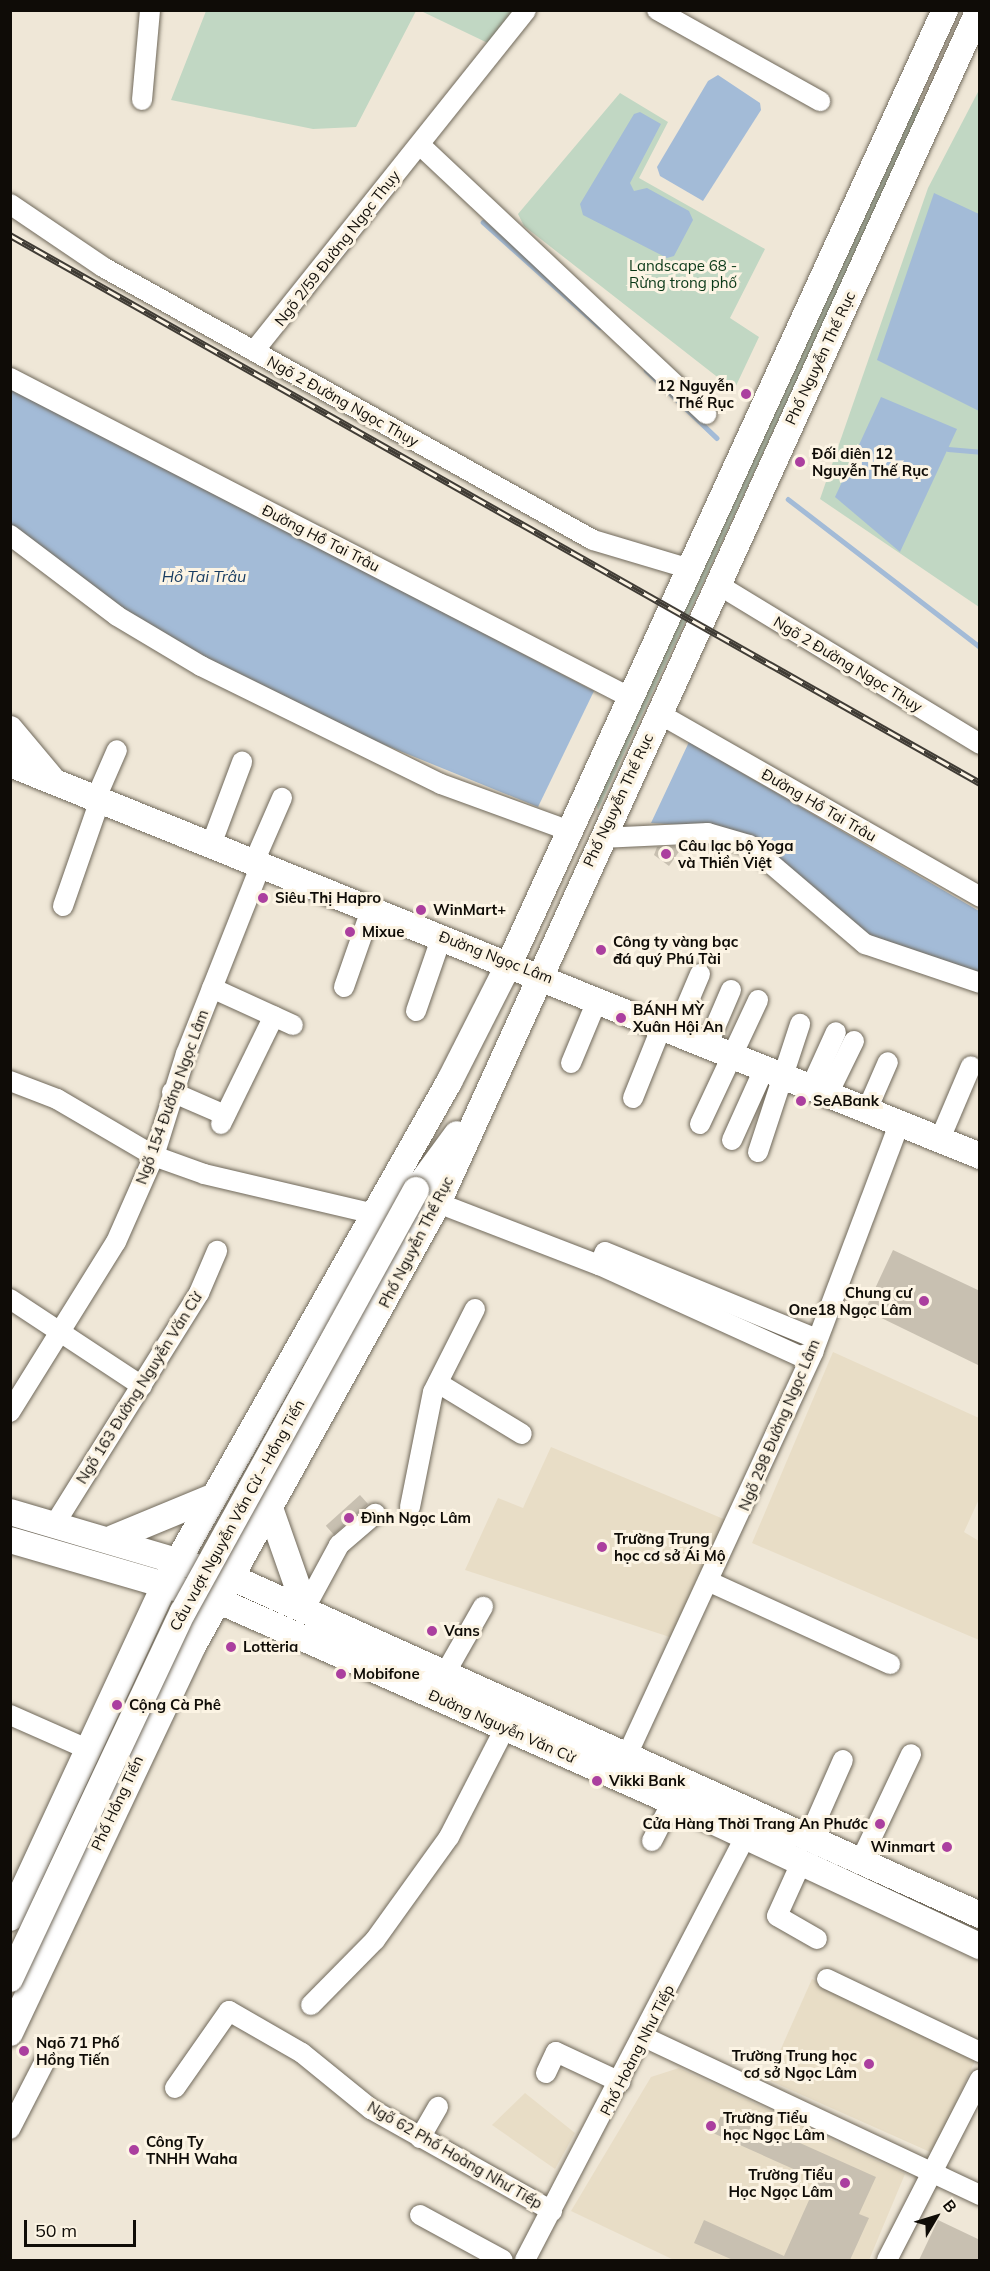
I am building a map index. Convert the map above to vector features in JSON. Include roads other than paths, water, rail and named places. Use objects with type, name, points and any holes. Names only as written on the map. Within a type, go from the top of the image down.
[{"type":"main road","name":"Phố Nguyễn Thế Rục","points":[[179,1559],[449,1082],[510,962],[945,10]]},
{"type":"main road","name":"Phố Nguyễn Thế Rục","points":[[231,1577],[438,1203],[539,974],[979,10]]},
{"type":"main road","points":[[10,729],[53,781]]},
{"type":"main road","name":"Đường Ngọc Lâm","points":[[10,764],[371,910],[510,962],[707,1046],[980,1156]]},
{"type":"main road","points":[[416,1190],[449,1082]]},
{"type":"main road","points":[[416,1190],[483,1098]]},
{"type":"main road","name":"Cầu vượt Nguyễn Văn Cừ – Hồng Tiến","points":[[10,1979],[183,1612],[416,1190]]},
{"type":"main road","points":[[113,1538],[215,1497]]},
{"type":"main road","points":[[270,1508],[305,1608]]},
{"type":"main road","name":"Đường Nguyễn Văn Cừ","points":[[10,1512],[113,1538],[231,1577],[447,1670],[980,1915]]},
{"type":"main road","name":"Đường Nguyễn Văn Cừ","points":[[10,1540],[166,1582],[217,1600],[672,1802],[980,1946]]},
{"type":"main road","points":[[10,1918],[87,1749],[179,1559]]},
{"type":"main road","name":"Phố Hồng Tiến","points":[[10,2033],[217,1600],[231,1577]]},
{"type":"street","points":[[142,100],[150,10]]},
{"type":"street","name":"Ngõ 2/59 Đường Ngọc Thụy","points":[[254,351],[526,10]]},
{"type":"street","points":[[657,10],[820,101]]},
{"type":"street","points":[[420,145],[706,414]]},
{"type":"street","name":"Ngõ 2 Đường Ngọc Thụy","points":[[10,204],[103,267],[593,540],[690,569]]},
{"type":"street","name":"Đường Hồ Tai Trâu","points":[[10,378],[631,698]]},
{"type":"street","points":[[10,535],[117,616],[201,666],[441,784],[570,831]]},
{"type":"street","name":"Ngõ 2 Đường Ngọc Thụy","points":[[717,584],[980,744]]},
{"type":"street","name":"Đường Hồ Tai Trâu","points":[[658,713],[980,897]]},
{"type":"street","points":[[63,906],[98,799],[117,750]]},
{"type":"street","points":[[211,845],[242,762]]},
{"type":"street","name":"Ngõ 154 Đường Ngọc Lâm","points":[[10,1412],[116,1242],[154,1156],[172,1092],[282,798]]},
{"type":"street","points":[[601,838],[708,833],[749,845],[865,944],[980,983]]},
{"type":"street","points":[[344,987],[371,910]]},
{"type":"street","points":[[416,1011],[442,936]]},
{"type":"street","points":[[633,1098],[700,974]]},
{"type":"street","points":[[212,988],[293,1025]]},
{"type":"street","points":[[707,1046],[730,990]]},
{"type":"street","points":[[571,1063],[598,998]]},
{"type":"street","points":[[700,1124],[758,1000]]},
{"type":"street","points":[[172,1092],[223,1120],[274,1016]]},
{"type":"street","points":[[732,1140],[800,1024]]},
{"type":"street","points":[[820,1090],[836,1032]]},
{"type":"street","points":[[820,1090],[854,1041]]},
{"type":"street","points":[[867,1110],[888,1062]]},
{"type":"street","points":[[940,1139],[971,1066]]},
{"type":"street","points":[[758,1152],[773,1073]]},
{"type":"street","points":[[10,1081],[57,1099],[154,1156],[204,1174],[374,1214]]},
{"type":"street","name":"Ngõ 298 Đường Ngọc Lâm","points":[[628,1753],[710,1582],[815,1345],[899,1124]]},
{"type":"street","points":[[438,1203],[599,1265],[800,1356],[815,1345]]},
{"type":"street","name":"Ngõ 163 Đường Nguyễn Văn Cừ","points":[[56,1522],[199,1293],[217,1251]]},
{"type":"street","points":[[10,1299],[142,1386]]},
{"type":"street","points":[[410,1507],[438,1383],[476,1309]]},
{"type":"street","points":[[438,1383],[522,1434]]},
{"type":"street","points":[[305,1608],[339,1545],[375,1514]]},
{"type":"street","points":[[710,1582],[890,1664]]},
{"type":"street","points":[[447,1670],[483,1608]]},
{"type":"street","points":[[10,1715],[87,1749]]},
{"type":"street","points":[[311,2005],[375,1940],[448,1837],[506,1728]]},
{"type":"street","points":[[861,1860],[910,1754]]},
{"type":"street","points":[[809,1836],[843,1760]]},
{"type":"street","points":[[652,1841],[672,1802]]},
{"type":"street","name":"Phố Hoàng Như Tiếp","points":[[525,2260],[746,1838]]},
{"type":"street","points":[[801,1863],[777,1916],[817,1939]]},
{"type":"street","points":[[827,1979],[980,2052]]},
{"type":"street","name":"Ngõ 62 Phố Hoàng Như Tiếp","points":[[175,2088],[229,2011],[302,2053],[371,2109],[552,2211]]},
{"type":"street","points":[[642,2036],[980,2195]]},
{"type":"street","points":[[546,2073],[556,2052],[620,2082]]},
{"type":"street","points":[[10,2128],[46,2059]]},
{"type":"street","points":[[887,2260],[980,2079]]},
{"type":"street","points":[[420,2138],[438,2107]]},
{"type":"street","points":[[420,2215],[503,2260]]},
{"type":"water","points":[[718,75],[760,103],[761,110],[703,201],[660,176],[657,167],[708,81]]},
{"type":"water","points":[[640,112],[661,124],[630,183],[634,191],[647,188],[689,211],[693,220],[674,256],[667,258],[583,215],[580,204],[634,114]]},
{"type":"water","points":[[934,193],[979,214],[979,411],[877,360]]},
{"type":"water","name":"Hồ Tai Trâu","points":[[10,385],[594,691],[538,807],[316,717],[173,646],[10,529]]},
{"type":"water","points":[[881,397],[957,429],[900,552],[835,497]]},
{"type":"water","points":[[689,742],[979,911],[979,980],[863,935],[719,827],[651,823]]},
{"type":"waterway","points":[[483,222],[600,327]]},
{"type":"waterway","points":[[646,370],[717,438]]},
{"type":"waterway","points":[[948,449],[980,452]]},
{"type":"waterway","points":[[788,499],[980,647]]},
{"type":"railway","points":[[10,235],[980,783]]},
{"type":"place","name":"12 Nguyễn Thế Rục","points":[[746,394]]},
{"type":"place","name":"Đối diện 12 Nguyễn Thế Rục","points":[[800,462]]},
{"type":"place","name":"Câu lạc bộ Yoga và Thiền Việt","points":[[666,854]]},
{"type":"place","name":"Siêu Thị Hapro","points":[[263,898]]},
{"type":"place","name":"WinMart+","points":[[421,910]]},
{"type":"place","name":"Mixue","points":[[350,932]]},
{"type":"place","name":"Công ty vàng bạc đá quý Phú Tài","points":[[601,950]]},
{"type":"place","name":"BÁNH MỲ Xuân Hội An","points":[[621,1018]]},
{"type":"place","name":"SeABank","points":[[801,1101]]},
{"type":"place","name":"Chung cư One18 Ngọc Lâm","points":[[924,1301]]},
{"type":"place","name":"Đình Ngọc Lâm","points":[[349,1518]]},
{"type":"place","name":"Trường Trung học cơ sở Ái Mộ","points":[[602,1547]]},
{"type":"place","name":"Vans","points":[[432,1631]]},
{"type":"place","name":"Lotteria","points":[[231,1647]]},
{"type":"place","name":"Mobifone","points":[[341,1674]]},
{"type":"place","name":"Cộng Cà Phê","points":[[117,1705]]},
{"type":"place","name":"Vikki Bank","points":[[597,1781]]},
{"type":"place","name":"Cửa Hàng Thời Trang An Phước","points":[[880,1824]]},
{"type":"place","name":"Winmart","points":[[947,1847]]},
{"type":"place","name":"Ngõ 71 Phố Hồng Tiến","points":[[24,2051]]},
{"type":"place","name":"Trường Trung học cơ sở Ngọc Lâm","points":[[869,2064]]},
{"type":"place","name":"Trường Tiểu học Ngọc Lâm","points":[[711,2126]]},
{"type":"place","name":"Công Ty TNHH Waha","points":[[134,2150]]},
{"type":"place","name":"Trường Tiểu Học Ngọc Lâm","points":[[845,2183]]},
{"type":"park label","name":"Landscape 68 - Rừng trong phố","points":[[683,274]]}]
